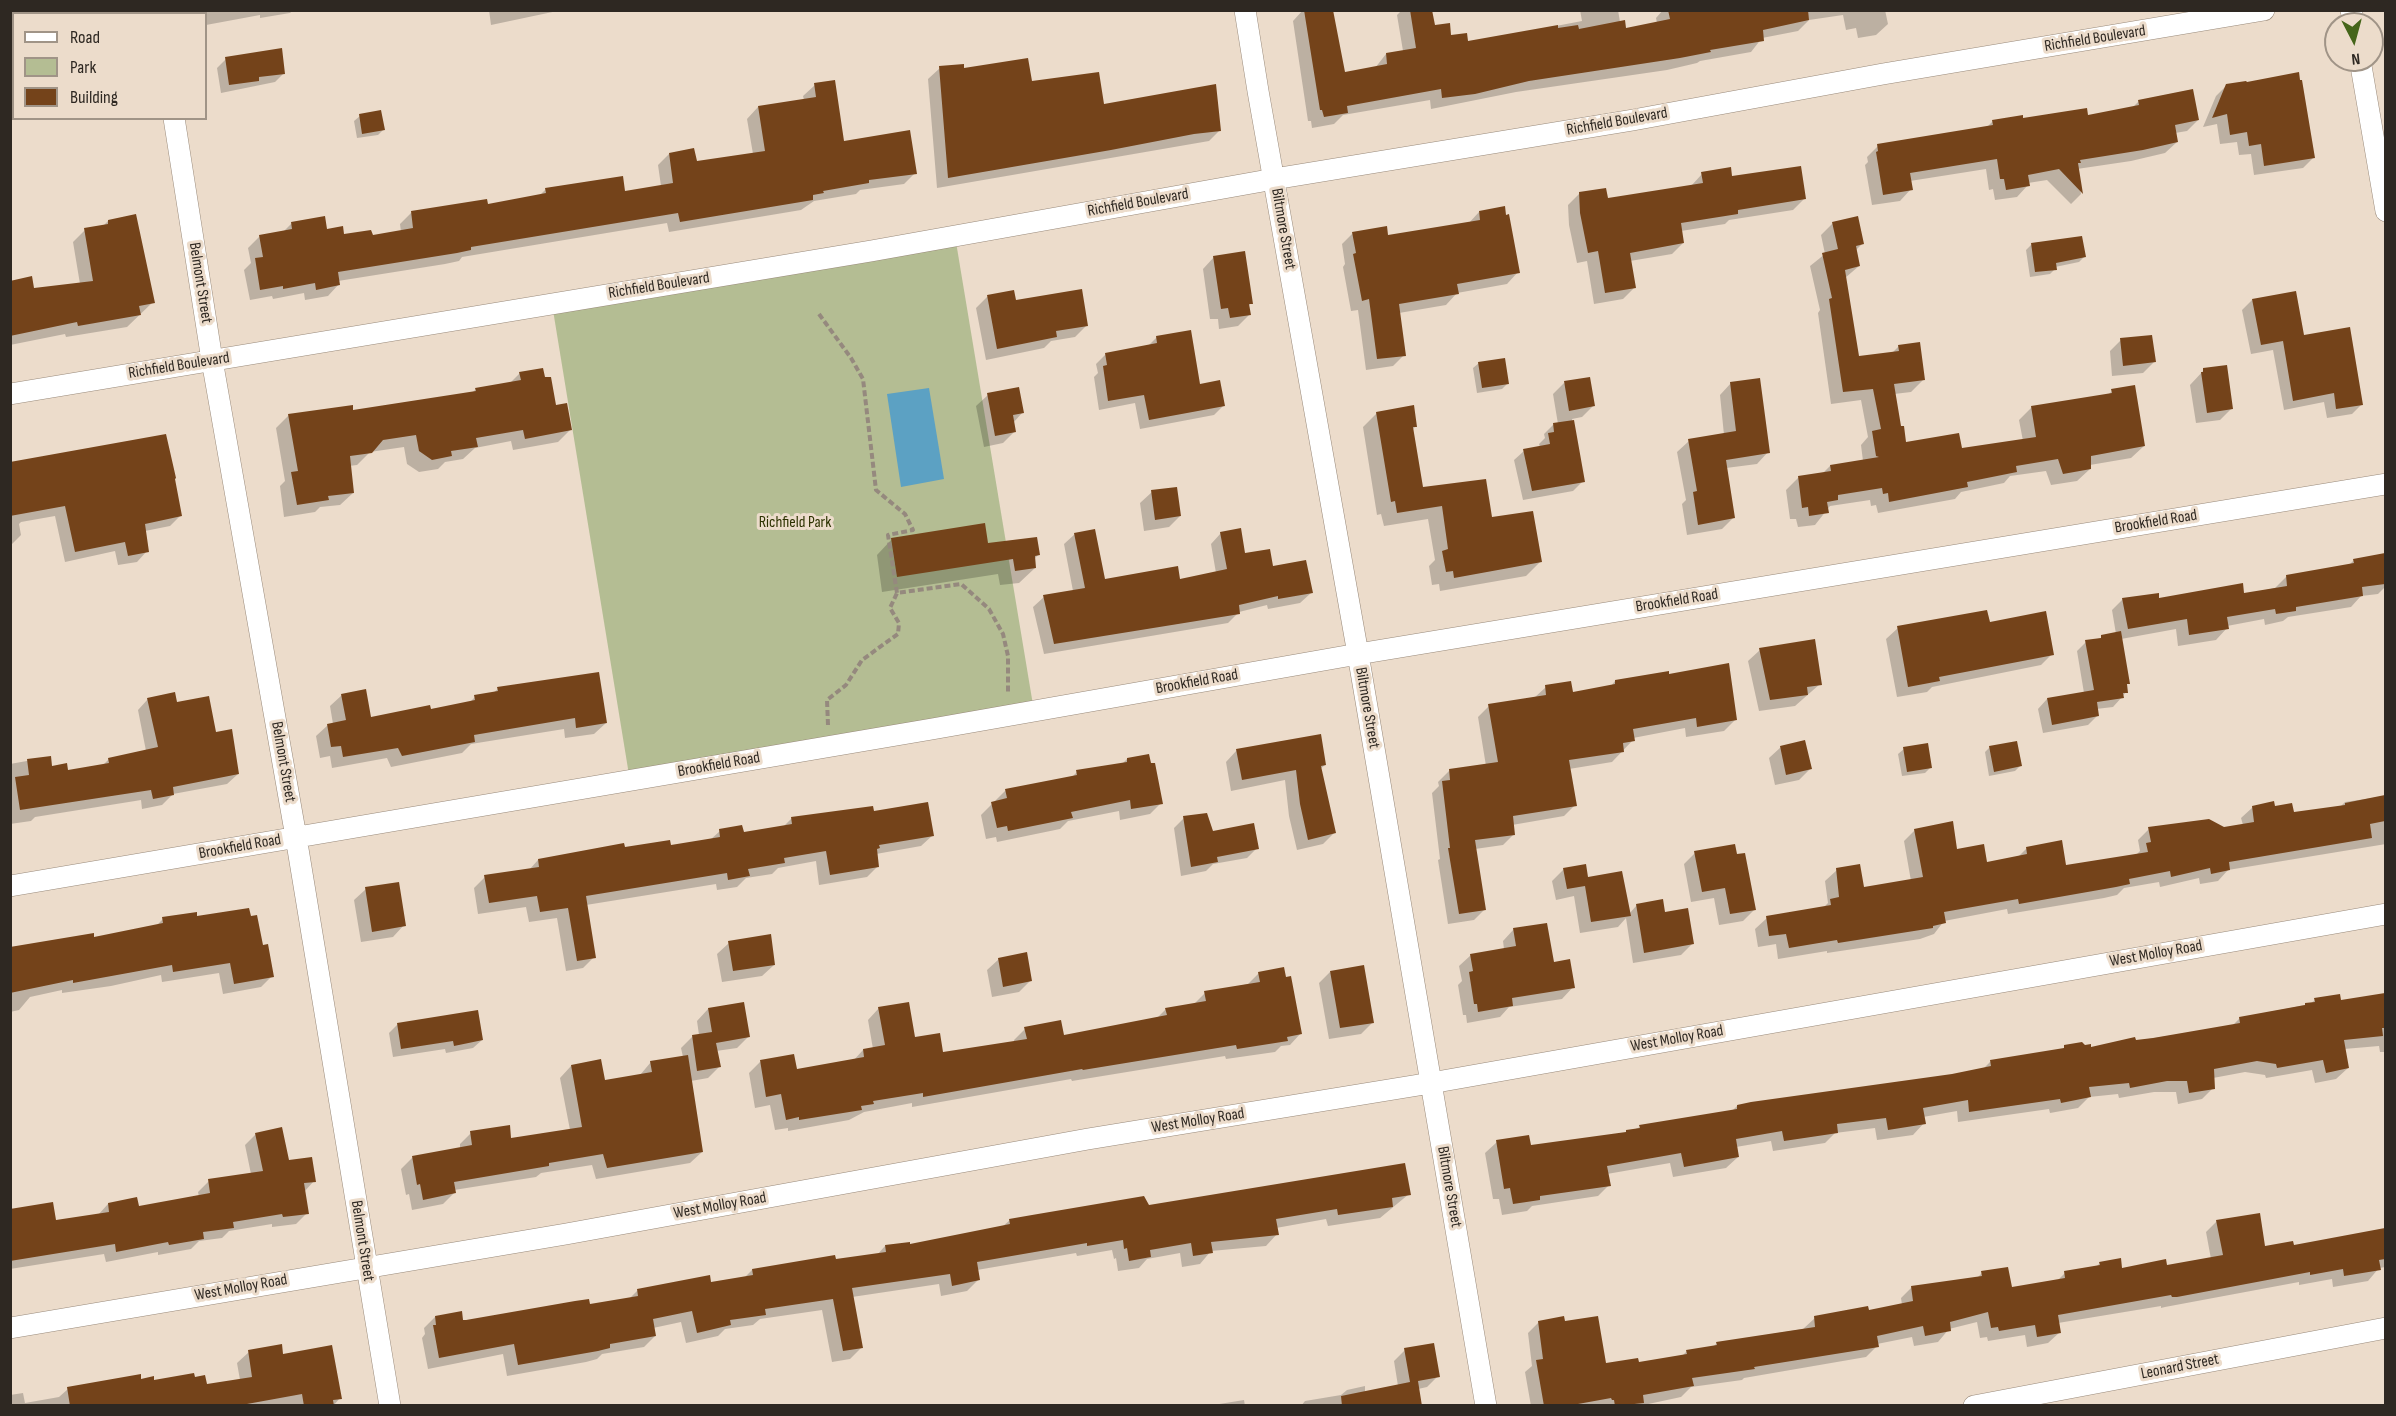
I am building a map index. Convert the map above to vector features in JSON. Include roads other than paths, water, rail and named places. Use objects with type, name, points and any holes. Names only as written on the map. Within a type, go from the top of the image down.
[{"type":"street","name":"Biltmore Street","points":[[1245,10],[1486,1406]]},
{"type":"street","name":"Richfield Boulevard","points":[[10,394],[871,251],[1274,179],[2264,10]]},
{"type":"street","points":[[2362,72],[2385,211]]},
{"type":"street","name":"Belmont Street","points":[[174,120],[212,360],[296,837],[390,1406]]},
{"type":"street","name":"Brookfield Road","points":[[10,886],[829,747],[1358,654],[2385,484]]},
{"type":"street","name":"West Molloy Road","points":[[10,1328],[566,1234],[1088,1139],[1431,1083],[2385,914]]},
{"type":"street","name":"Leonard Street","points":[[1974,1406],[2385,1328]]},
{"type":"water","points":[[929,388],[944,479],[901,487],[887,394]]},
{"type":"park label","name":"Richfield Park","points":[[795,523]]}]
